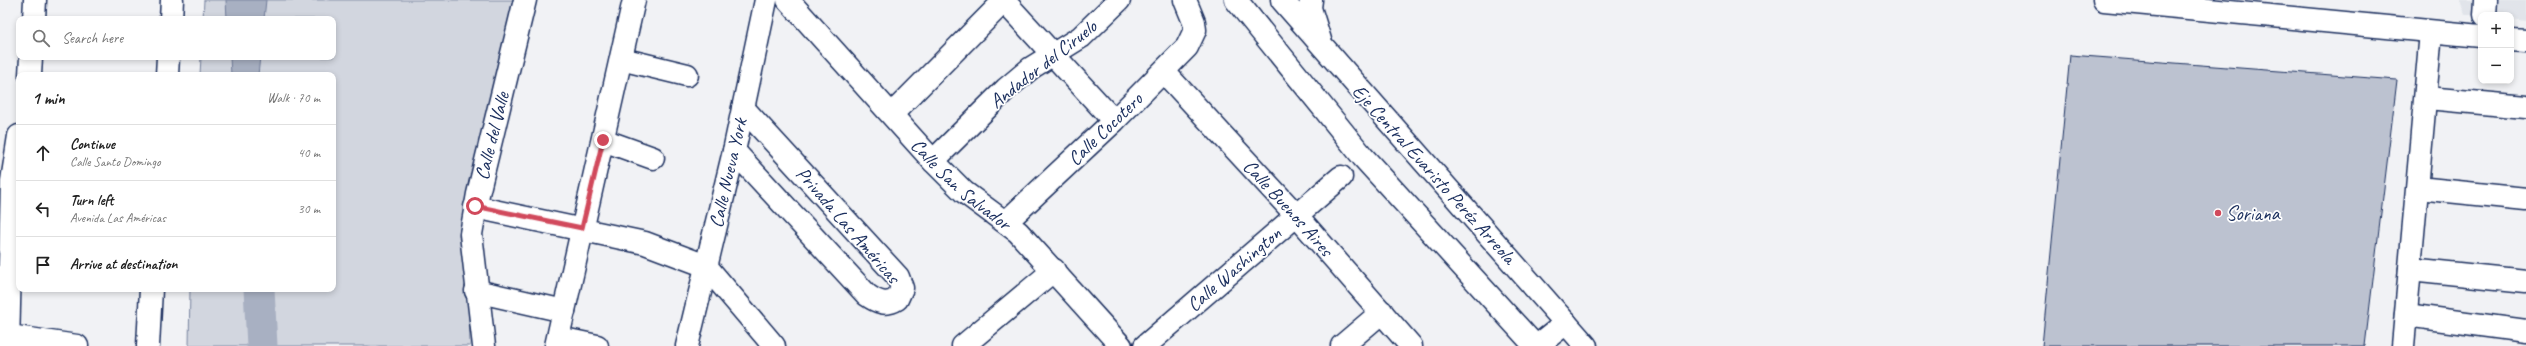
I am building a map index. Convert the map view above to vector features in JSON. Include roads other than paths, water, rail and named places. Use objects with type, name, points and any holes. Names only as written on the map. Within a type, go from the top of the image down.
[{"type":"street","points":[[34,16],[35,0]]},
{"type":"street","points":[[171,16],[172,0]]},
{"type":"street","name":"Calle del Valle","points":[[484,346],[476,291],[471,234],[475,206],[525,0]]},
{"type":"street","points":[[597,346],[557,342],[634,0]]},
{"type":"street","name":"Calle Nueva York","points":[[687,346],[734,151],[766,0]]},
{"type":"street","name":"Calle San Salvador","points":[[788,0],[933,161],[964,192],[1006,222],[1054,270],[1120,346]]},
{"type":"street","points":[[892,114],[1004,0],[1051,55],[1114,121]]},
{"type":"street","name":"Andador del Ciruelo","points":[[933,161],[1006,89],[1051,55],[1081,37],[1119,0]]},
{"type":"street","name":"Calle Cocotero","points":[[1006,222],[1114,121],[1187,47],[1194,30],[1190,8],[1185,0]]},
{"type":"street","name":"Eje Central Evaristo Peréz Arreola","points":[[1236,0],[1363,157],[1536,346]]},
{"type":"street","name":"Eje Central Evaristo Peréz Arreola","points":[[1282,0],[1322,48],[1586,346]]},
{"type":"street","points":[[1311,0],[1310,8],[1322,48]]},
{"type":"street","points":[[2104,0],[2478,36]]},
{"type":"street","points":[[2485,12],[2486,0]]},
{"type":"street","points":[[2403,346],[2431,32]]},
{"type":"street","points":[[2514,40],[2526,41]]},
{"type":"street","points":[[621,59],[687,75]]},
{"type":"street","points":[[30,72],[31,60]]},
{"type":"street","points":[[167,72],[168,60]]},
{"type":"street","name":"Calle Buenos Aires","points":[[1164,72],[1297,216],[1411,346]]},
{"type":"street","points":[[2426,98],[2526,107]]},
{"type":"street","name":"Privada Las Américas","points":[[734,151],[867,295],[876,302],[886,303],[897,299],[902,288],[898,278],[743,108]]},
{"type":"street","points":[[603,140],[654,158]]},
{"type":"street","points":[[16,155],[12,181],[9,341],[77,346]]},
{"type":"street","name":"Calle Washington","points":[[1145,346],[1341,177]]},
{"type":"street","points":[[2418,188],[2526,199]]},
{"type":"street","points":[[475,206],[582,228],[645,243],[706,266],[774,346]]},
{"type":"street","points":[[963,346],[1054,270]]},
{"type":"street","points":[[2410,270],[2526,281]]},
{"type":"street","points":[[476,291],[564,311]]},
{"type":"street","points":[[148,346],[151,292]]},
{"type":"street","points":[[1342,346],[1382,312]]},
{"type":"street","points":[[2406,315],[2526,331]]},
{"type":"street","points":[[1536,346],[1566,323]]},
{"type":"water","points":[[226,0],[266,0],[264,16],[227,16]]},
{"type":"water","points":[[230,60],[260,60],[258,72],[231,72]]},
{"type":"waterway","points":[[259,292],[262,346]]},
{"type":"place","name":"Soriana","points":[[2218,213]]}]
